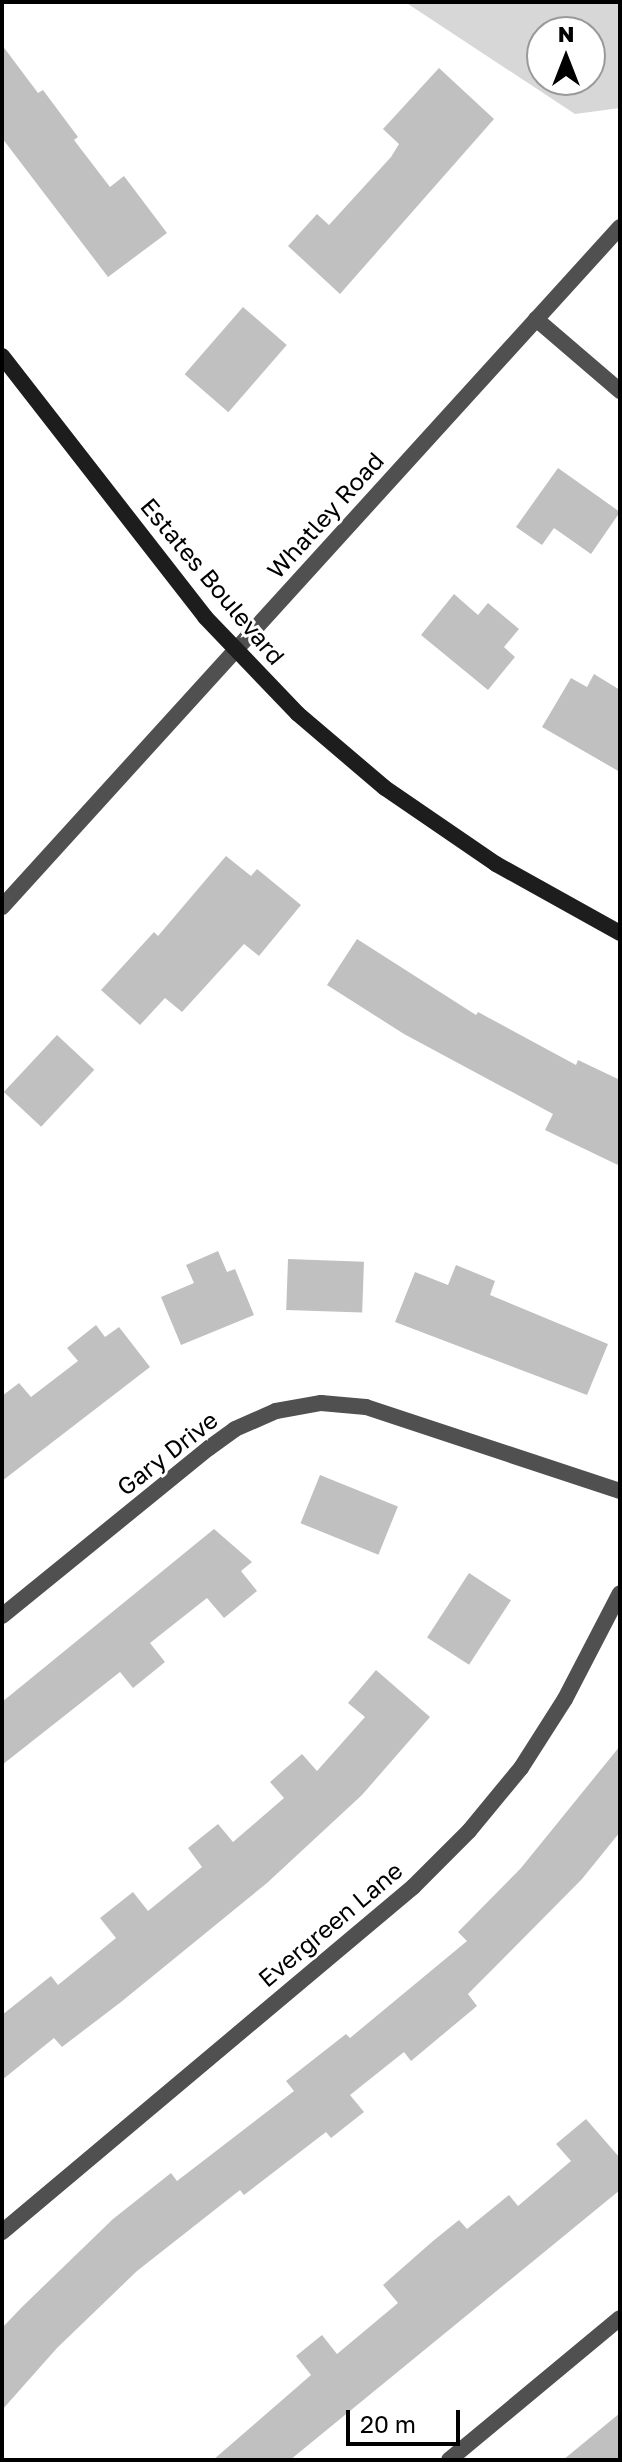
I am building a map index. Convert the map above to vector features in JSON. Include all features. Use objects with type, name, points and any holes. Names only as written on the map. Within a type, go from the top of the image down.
[{"type":"street","name":"Whatley Road","points":[[2,907],[620,227]]},
{"type":"street","points":[[536,319],[620,391]]},
{"type":"street","name":"Estates Boulevard","points":[[2,356],[235,650],[298,714],[385,788],[496,864],[620,933]]},
{"type":"street","name":"Gary Drive","points":[[2,1616],[209,1448],[235,1429],[276,1411],[321,1403],[366,1407],[620,1491]]},
{"type":"street","name":"Evergreen Lane","points":[[2,2232],[413,1887],[469,1831],[521,1768],[565,1699],[620,1593]]},
{"type":"street","points":[[449,2460],[620,2318]]},
{"type":"shaded area","points":[[405,2],[620,2],[620,108],[575,114],[548,96],[606,96],[606,16],[526,16],[526,82]]},
{"type":"building","points":[[2,45],[38,93],[43,90],[78,137],[74,140],[110,187],[124,176],[167,233],[108,277],[2,138]]},
{"type":"building","points":[[439,68],[494,119],[340,294],[288,246],[317,214],[329,225],[391,157],[399,144],[383,129]]},
{"type":"building","points":[[243,307],[287,345],[228,412],[185,374]]},
{"type":"building","points":[[558,468],[620,512],[591,554],[554,528],[542,545],[516,527]]},
{"type":"building","points":[[454,594],[478,615],[488,603],[519,629],[504,647],[515,657],[488,690],[421,635]]},
{"type":"building","points":[[594,674],[620,690],[620,772],[542,727],[571,678],[587,687]]},
{"type":"building","points":[[226,856],[251,876],[257,869],[301,905],[259,956],[244,944],[182,1012],[165,998],[140,1025],[101,990],[154,932],[158,936]]},
{"type":"building","points":[[357,939],[476,1015],[478,1012],[576,1065],[578,1060],[620,1080],[620,1166],[545,1130],[553,1114],[404,1034],[327,985]]},
{"type":"building","points":[[57,1035],[94,1070],[41,1127],[4,1092]]},
{"type":"building","points":[[218,1251],[227,1272],[235,1269],[254,1315],[181,1345],[161,1297],[194,1283],[186,1265]]},
{"type":"building","points":[[288,1259],[364,1262],[362,1313],[286,1310]]},
{"type":"building","points":[[456,1265],[495,1281],[490,1295],[608,1344],[587,1395],[395,1322],[415,1272],[448,1285]]},
{"type":"building","points":[[96,1325],[105,1337],[119,1327],[150,1367],[2,1481],[2,1396],[19,1383],[31,1397],[78,1361],[67,1348]]},
{"type":"building","points":[[320,1475],[398,1506],[378,1555],[301,1523]]},
{"type":"building","points":[[214,1529],[252,1562],[241,1571],[257,1591],[224,1618],[207,1598],[150,1643],[165,1662],[133,1688],[120,1672],[2,1765],[2,1702]]},
{"type":"building","points":[[469,1573],[511,1600],[469,1665],[427,1638]]},
{"type":"building","points":[[376,1670],[430,1717],[362,1795],[267,1883],[121,2002],[62,2047],[54,2038],[2,2080],[2,2015],[51,1976],[58,1985],[116,1938],[100,1918],[133,1892],[148,1911],[202,1867],[188,1848],[218,1824],[233,1842],[284,1798],[270,1782],[302,1754],[317,1771],[365,1717],[348,1703]]},
{"type":"building","points":[[620,1746],[620,1832],[582,1879],[468,1994],[477,2006],[411,2061],[404,2052],[350,2095],[364,2112],[331,2138],[326,2132],[244,2195],[240,2190],[137,2271],[57,2348],[2,2410],[2,2328],[113,2219],[171,2173],[177,2181],[294,2091],[286,2081],[346,2034],[350,2038],[467,1941],[458,1932],[521,1868]]},
{"type":"building","points":[[586,2119],[620,2158],[620,2190],[290,2460],[213,2460],[311,2375],[296,2356],[322,2335],[337,2354],[398,2303],[383,2285],[433,2241],[459,2220],[467,2229],[509,2195],[518,2206],[571,2161],[556,2144]]},
{"type":"building","points":[[620,2413],[620,2460],[563,2460]]}]
